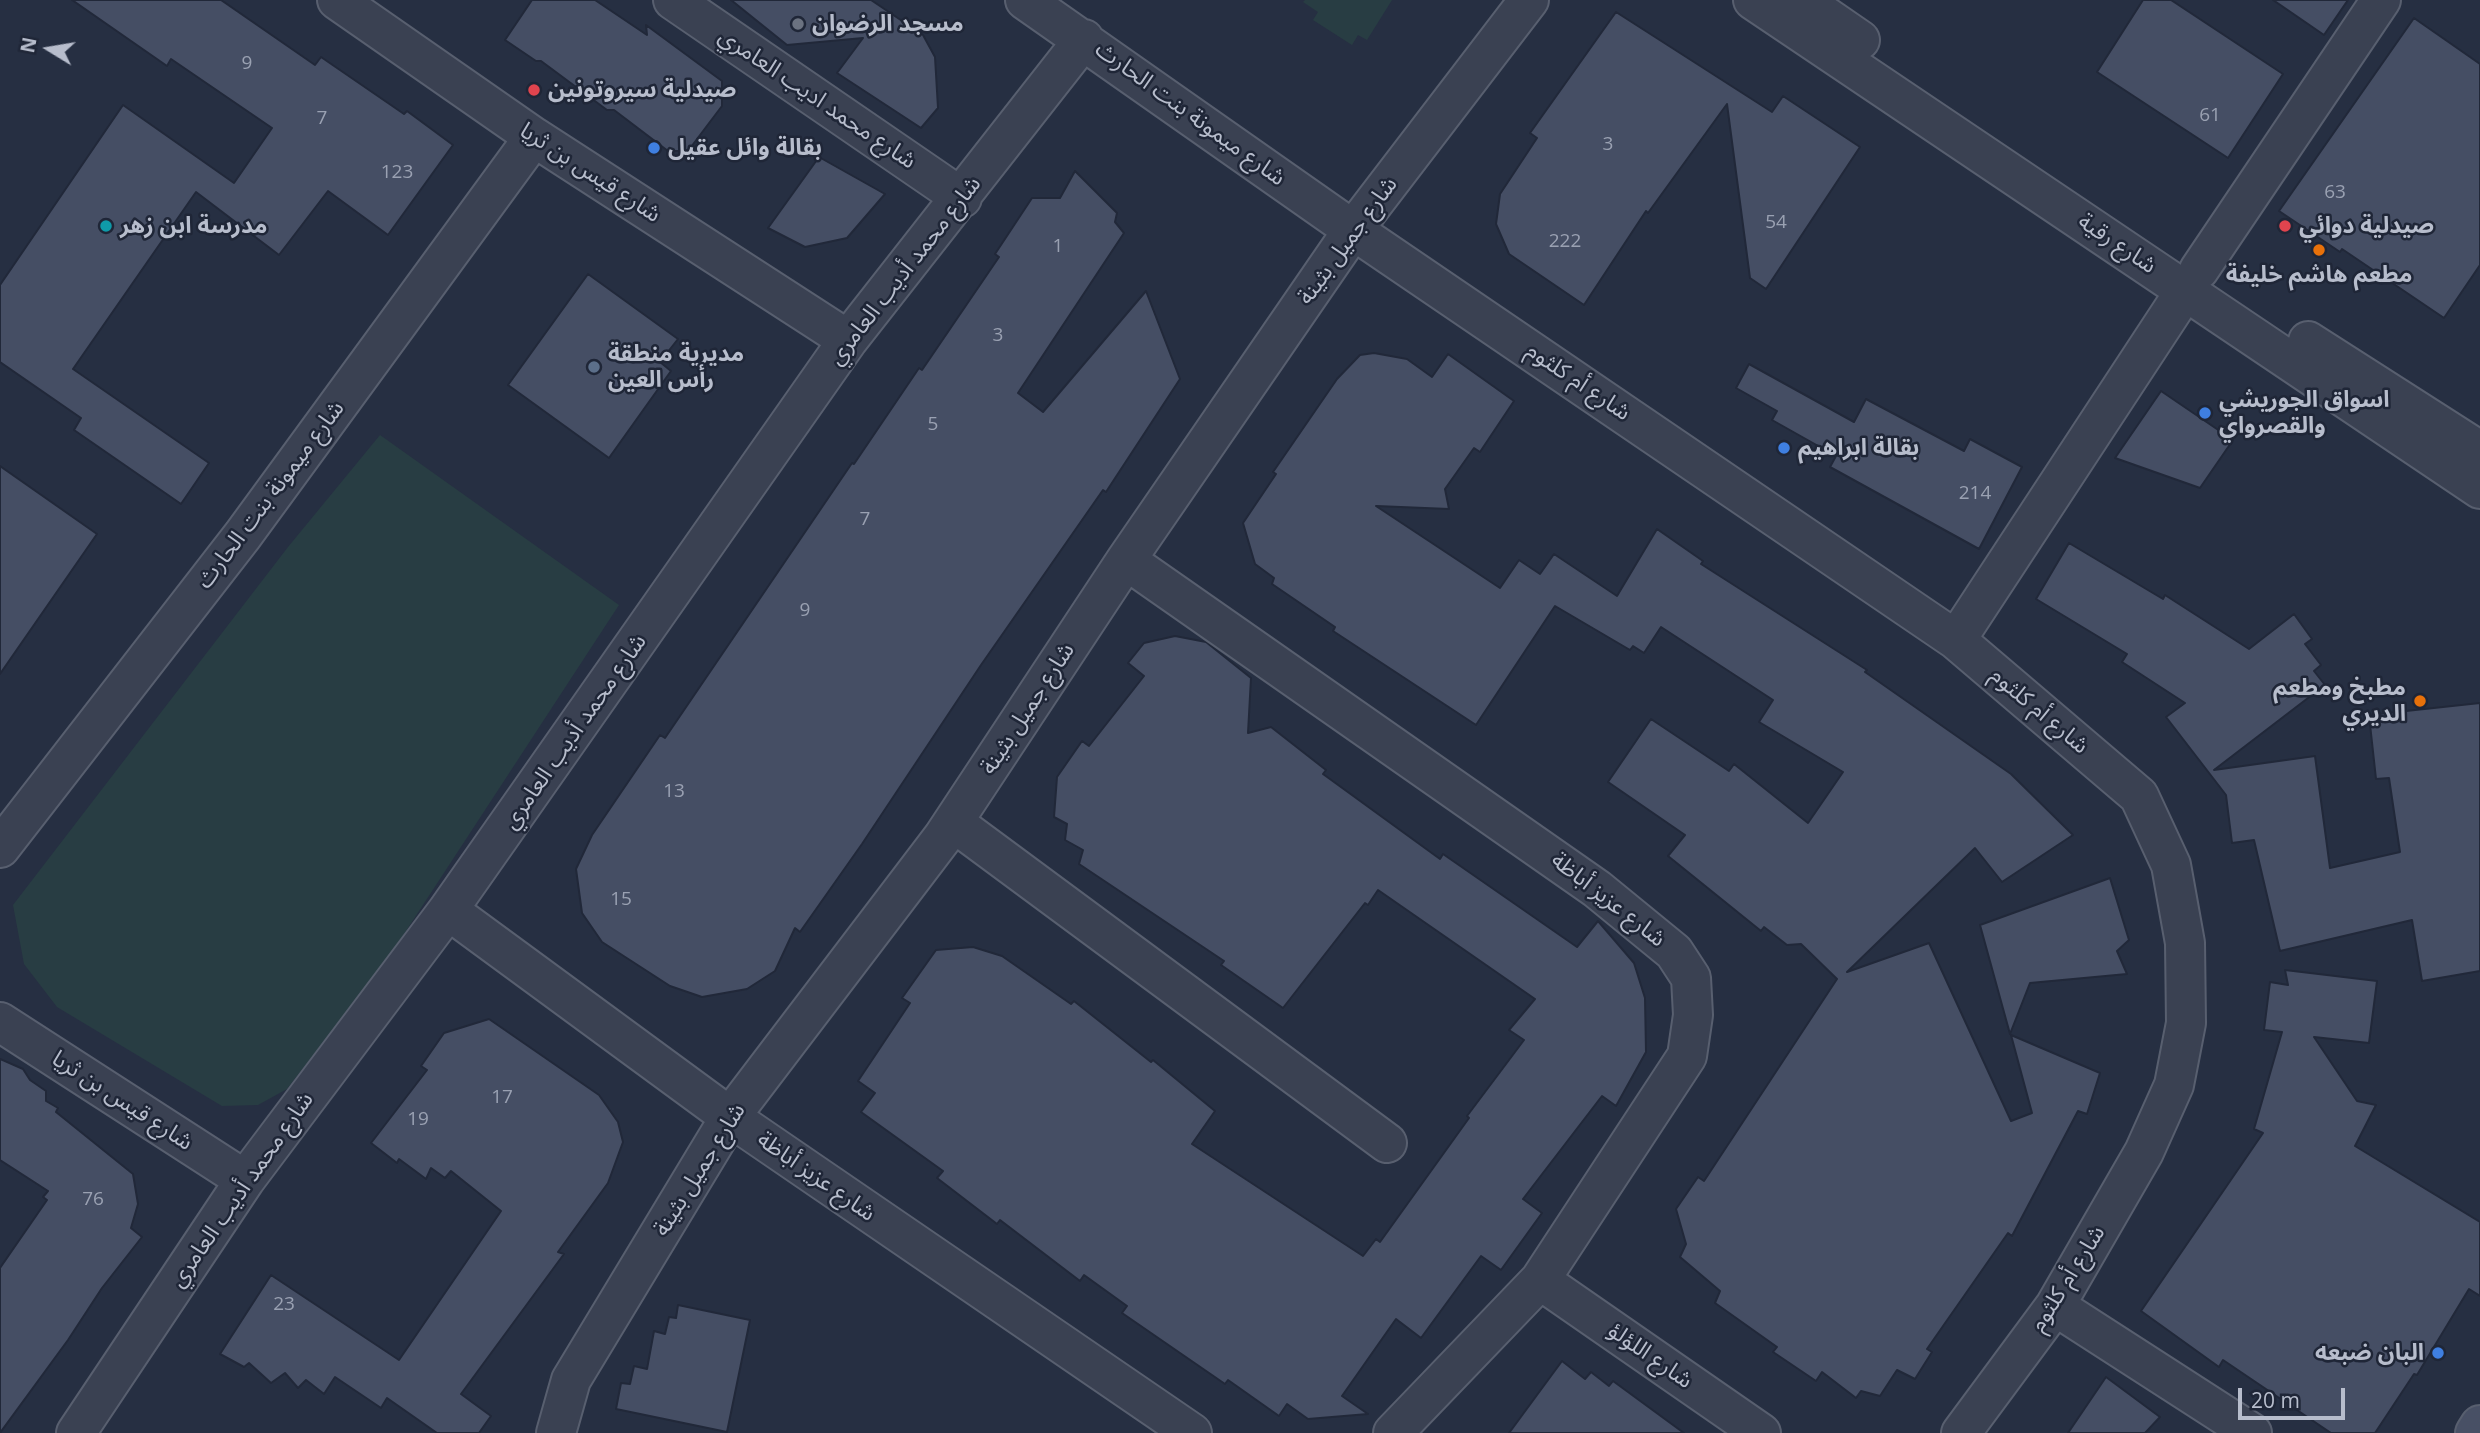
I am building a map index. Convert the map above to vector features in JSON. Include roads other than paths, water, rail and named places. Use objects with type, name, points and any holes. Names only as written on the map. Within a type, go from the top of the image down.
[{"type":"main road","points":[[2475,1433],[2480,1425]]},
{"type":"street","name":"شارع قيس بن ثريا","points":[[337,0],[534,137],[848,340]]},
{"type":"street","name":"شارع محمد اديب العامري","points":[[673,0],[962,198]]},
{"type":"street","name":"شارع ميمونة بنت الحارث","points":[[1025,0],[1084,38],[1353,230]]},
{"type":"street","name":"شارع جميل بثينة","points":[[556,1433],[571,1380],[730,1117],[953,822],[1126,560],[1353,230],[1529,0]]},
{"type":"street","name":"شارع رقية","points":[[1753,0],[2192,280],[2480,451]]},
{"type":"street","name":"شارع رقية","points":[[1802,0],[2480,489]]},
{"type":"street","points":[[1956,640],[2192,280],[2381,0]]},
{"type":"street","name":"شارع محمد أديب العامري","points":[[76,1433],[245,1180],[448,910],[848,340],[962,198],[1084,38]]},
{"type":"street","name":"شارع ميمونة بنت الحارث","points":[[0,848],[243,535],[534,137]]},
{"type":"street","name":"شارع أم كلثوم","points":[[1353,230],[1956,640],[2139,796],[2171,865],[2185,943],[2186,1023],[2174,1085],[2144,1152],[2055,1306],[1961,1433]]},
{"type":"street","name":"شارع عزيز أباظة","points":[[1126,560],[1597,889],[1674,952],[1691,978],[1693,1015],[1687,1056],[1540,1280],[1394,1433]]},
{"type":"street","points":[[953,822],[1387,1143]]},
{"type":"street","name":"شارع عزيز أباظة","points":[[448,910],[730,1117],[1192,1433]]},
{"type":"street","name":"شارع قيس بن ثريا","points":[[0,1022],[245,1180]]},
{"type":"street","name":"شارع اللؤلؤ","points":[[1540,1280],[1761,1433]]},
{"type":"street","points":[[2055,1306],[2252,1433]]},
{"type":"place","name":"مسجد الرضوان","points":[[798,24]]},
{"type":"place","name":"صيدلية سيروتونين","points":[[534,90]]},
{"type":"place","name":"بقالة وائل عقيل","points":[[654,148]]},
{"type":"place","name":"مدرسة ابن زهر","points":[[106,226]]},
{"type":"place","name":"صيدلية دوائي","points":[[2285,226]]},
{"type":"place","name":"مطعم هاشم خليفة","points":[[2319,250]]},
{"type":"place","name":"مديرية منطقة رأس العين","points":[[594,367]]},
{"type":"place","name":"اسواق الجوريشي والقصرواي","points":[[2205,413]]},
{"type":"place","name":"بقالة ابراهيم","points":[[1784,448]]},
{"type":"place","name":"مطبخ ومطعم الديري","points":[[2420,701]]},
{"type":"place","name":"البان ضبعه","points":[[2438,1353]]}]
